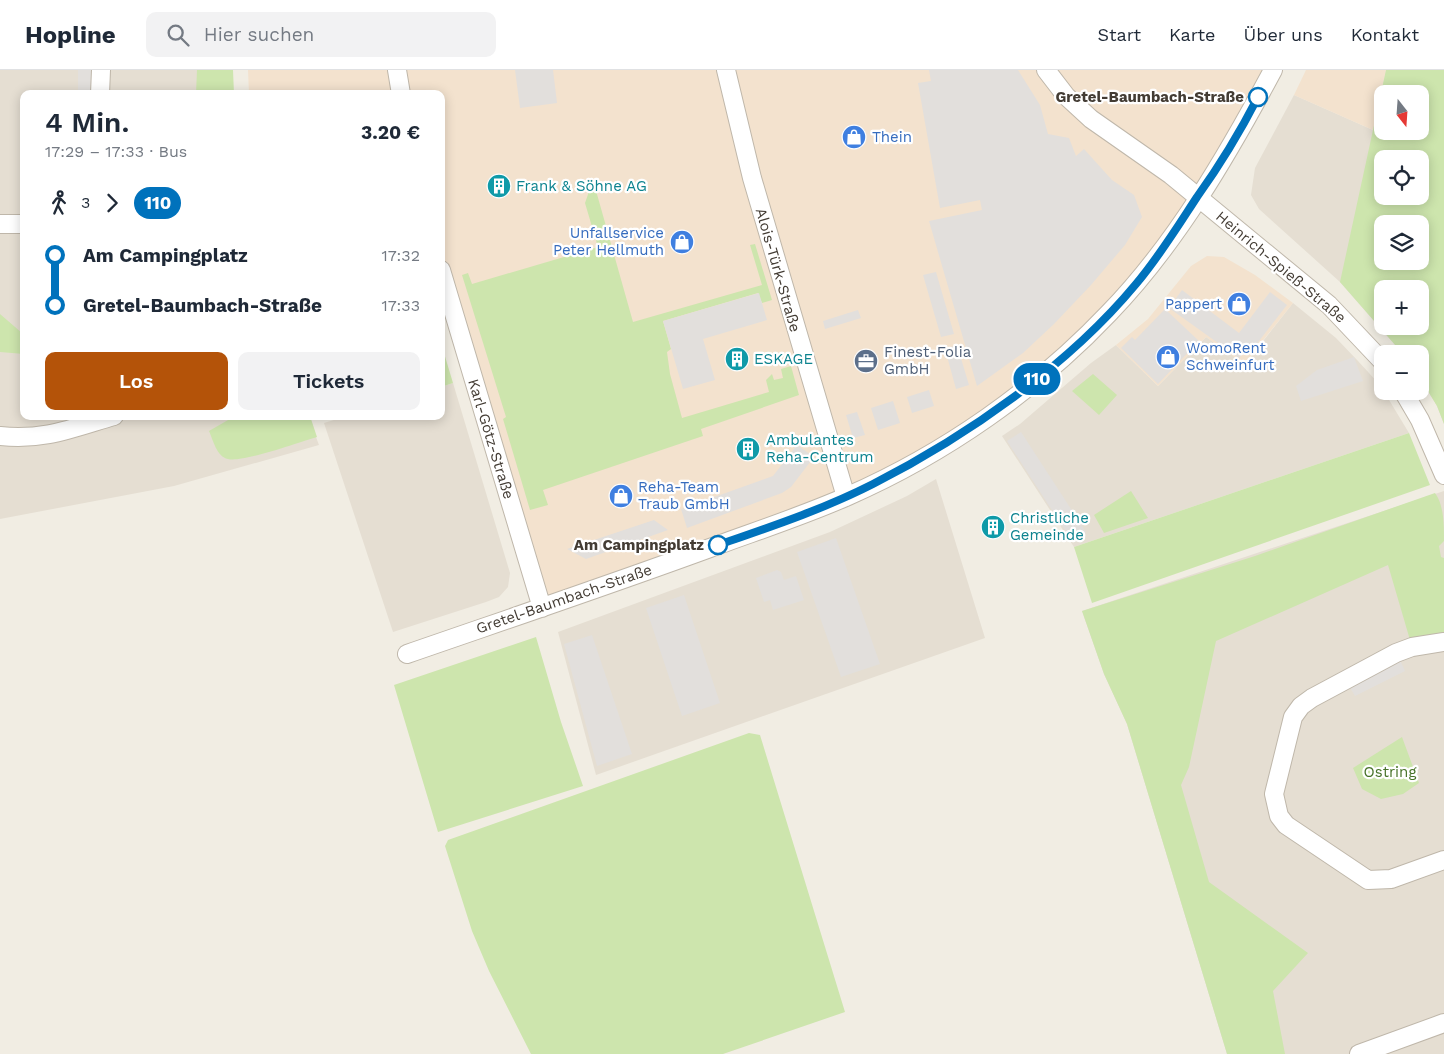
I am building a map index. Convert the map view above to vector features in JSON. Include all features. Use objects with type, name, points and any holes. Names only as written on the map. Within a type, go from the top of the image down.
[{"type":"street","points":[[100,90],[101,70]]},
{"type":"street","points":[[397,70],[400,90]]},
{"type":"street","name":"Alois-Türk-Straße","points":[[726,70],[752,178],[846,497]]},
{"type":"street","name":"Heinrich-Spieß-Straße","points":[[1046,70],[1066,96],[1091,119],[1171,175],[1228,224],[1329,305],[1374,353]]},
{"type":"street","name":"Gretel-Baumbach-Straße","points":[[407,654],[542,608],[846,497],[910,465],[953,440],[1006,404],[1042,375],[1108,315],[1136,284],[1198,197],[1243,127],[1273,70]]},
{"type":"street","points":[[0,224],[20,224]]},
{"type":"street","name":"Karl-Götz-Straße","points":[[445,283],[542,608]]},
{"type":"street","points":[[1408,400],[1420,420],[1444,475]]},
{"type":"street","points":[[0,436],[24,439],[39,438],[100,420]]},
{"type":"street","points":[[1444,642],[1412,647],[1396,653],[1312,698],[1301,706],[1293,717],[1274,794],[1279,816],[1286,825],[1368,880],[1391,879],[1444,860]]},
{"type":"street","points":[[1361,1054],[1444,1023]]},
{"type":"shaded area","points":[[0,70],[218,70],[219,90],[20,90],[20,420],[310,420],[319,445],[174,486],[0,519]]},
{"type":"shaded area","points":[[78,70],[92,70],[91,90],[78,90]]},
{"type":"shaded area","points":[[248,70],[1272,70],[1173,234],[1041,374],[872,484],[542,607],[445,280],[445,90],[249,90]]},
{"type":"shaded area","points":[[515,70],[553,70],[557,103],[520,108]]},
{"type":"shaded area","points":[[929,70],[1018,70],[1040,105],[1048,134],[1069,138],[1076,156],[1084,149],[1112,180],[1134,195],[1142,217],[1125,245],[1054,324],[1023,353],[977,386],[929,221],[982,210],[980,200],[940,208],[918,83],[931,81]]},
{"type":"shaded area","points":[[1306,70],[1386,70],[1383,85],[1374,85],[1373,130],[1294,95]]},
{"type":"shaded area","points":[[1386,70],[1444,70],[1444,424],[1429,393],[1429,345],[1395,345],[1386,335],[1429,335],[1429,280],[1374,280],[1374,321],[1340,282],[1259,209],[1251,195],[1255,168],[1294,95],[1373,130],[1374,125],[1374,140],[1429,140],[1429,85],[1383,85]]},
{"type":"shaded area","points":[[1207,256],[1224,257],[1255,275],[1293,303],[1244,364],[1206,337],[1158,386],[1116,345],[1148,319],[1191,266]]},
{"type":"shaded area","points":[[936,272],[954,334],[941,337],[923,275]]},
{"type":"shaded area","points":[[1182,290],[1239,333],[1270,292],[1287,305],[1252,350],[1247,347],[1239,358],[1169,308]]},
{"type":"shaded area","points":[[759,293],[767,320],[703,339],[715,380],[683,389],[663,321]]},
{"type":"shaded area","points":[[1293,303],[1336,338],[1374,379],[1374,400],[1389,400],[1409,433],[1074,547],[1002,436],[1020,424],[1091,363],[1116,345],[1158,386],[1206,337],[1245,364]]},
{"type":"shaded area","points":[[1165,309],[1199,341],[1158,384],[1121,348],[1132,337],[1135,340]]},
{"type":"shaded area","points":[[858,310],[861,318],[825,329],[823,321]]},
{"type":"shaded area","points":[[957,345],[969,385],[956,389],[945,349]]},
{"type":"shaded area","points":[[1354,357],[1363,381],[1301,401],[1296,386],[1317,370]]},
{"type":"shaded area","points":[[453,383],[510,573],[508,587],[499,597],[393,632],[324,423],[334,420],[445,420],[445,386]]},
{"type":"shaded area","points":[[929,390],[934,406],[912,413],[907,397]]},
{"type":"shaded area","points":[[893,401],[900,423],[878,430],[871,408]]},
{"type":"shaded area","points":[[857,412],[865,435],[853,438],[846,415]]},
{"type":"shaded area","points":[[1021,432],[1086,532],[1072,541],[1007,441]]},
{"type":"shaded area","points":[[797,445],[814,457],[791,487],[782,493],[687,528],[681,509],[773,476]]},
{"type":"shaded area","points":[[936,479],[985,638],[596,775],[558,632],[830,532],[907,496]]},
{"type":"shaded area","points":[[1444,491],[1444,1054],[1227,1054],[1127,724],[1104,674],[1082,611]]},
{"type":"shaded area","points":[[654,520],[668,530],[586,559],[567,549]]},
{"type":"shaded area","points":[[836,538],[880,664],[841,677],[797,552]]},
{"type":"shaded area","points":[[777,570],[781,572],[784,580],[796,576],[804,600],[773,610],[770,600],[764,602],[756,578]]},
{"type":"shaded area","points":[[684,595],[720,703],[682,716],[646,608]]},
{"type":"shaded area","points":[[592,635],[632,754],[597,766],[564,644]]},
{"type":"shaded area","points":[[1400,660],[1405,671],[1355,696],[1349,686]]},
{"type":"green space","points":[[197,70],[233,70],[234,90],[196,90]]},
{"type":"green space","points":[[1386,70],[1444,70],[1444,424],[1429,393],[1429,345],[1395,345],[1386,335],[1429,335],[1429,280],[1374,280],[1374,321],[1340,282],[1374,125],[1374,140],[1429,140],[1429,85],[1383,85]]},
{"type":"green space","points":[[593,180],[633,322],[762,285],[750,245],[755,244],[772,300],[762,303],[758,293],[663,321],[671,349],[667,352],[670,374],[682,418],[769,392],[766,380],[772,374],[774,380],[783,378],[781,369],[791,366],[799,395],[701,429],[703,436],[543,490],[548,505],[530,510],[503,419],[506,417],[462,275],[468,273],[472,284],[598,247],[585,203]]},
{"type":"green space","points":[[0,314],[20,331],[20,354],[0,352]]},
{"type":"green space","points":[[445,356],[453,383],[445,386]]},
{"type":"green space","points":[[1093,374],[1117,395],[1099,415],[1072,391]]},
{"type":"green space","points":[[228,420],[311,420],[317,437],[258,455],[228,459],[218,452],[209,431]]},
{"type":"green space","points":[[1409,433],[1430,485],[1092,603],[1074,547]]},
{"type":"green space","points":[[1131,491],[1148,518],[1104,533],[1094,515]]},
{"type":"green space","points":[[1435,493],[1442,509],[1444,522],[1444,541],[1439,546],[1441,557],[1444,558],[1444,635],[1410,640],[1388,565],[1216,641],[1189,767],[1181,785],[1209,882],[1308,953],[1273,991],[1285,1054],[1227,1054],[1127,724],[1104,674],[1082,611],[1255,556]]},
{"type":"green space","points":[[536,637],[561,722],[583,786],[438,832],[394,685]]},
{"type":"green space","points":[[749,733],[760,735],[845,1012],[723,1054],[531,1054],[489,971],[472,931],[445,846],[448,840]]},
{"type":"green space","name":"Ostring","points":[[1402,737],[1419,783],[1403,794],[1381,799],[1362,789],[1353,768]]},
{"type":"bus line","name":"110","points":[[718,545],[846,497],[910,465],[953,440],[1006,404],[1042,375],[1108,315],[1136,284],[1160,253],[1223,160],[1258,97]]},
{"type":"place","name":"Gretel-Baumbach-Straße","points":[[1258,97]]},
{"type":"place","name":"Thein","points":[[854,137]]},
{"type":"place","name":"Frank & Söhne AG","points":[[499,186]]},
{"type":"place","name":"Unfallservice Peter Hellmuth","points":[[682,242]]},
{"type":"place","name":"Pappert","points":[[1239,304]]},
{"type":"place","name":"WomoRent Schweinfurt","points":[[1168,357]]},
{"type":"place","name":"ESKAGE","points":[[737,359]]},
{"type":"place","name":"Finest-Folia GmbH","points":[[866,361]]},
{"type":"place","name":"Ambulantes Reha-Centrum","points":[[748,449]]},
{"type":"place","name":"Reha-Team Traub GmbH","points":[[621,496]]},
{"type":"place","name":"Christliche Gemeinde","points":[[993,527]]},
{"type":"place","name":"Am Campingplatz","points":[[718,545]]}]
